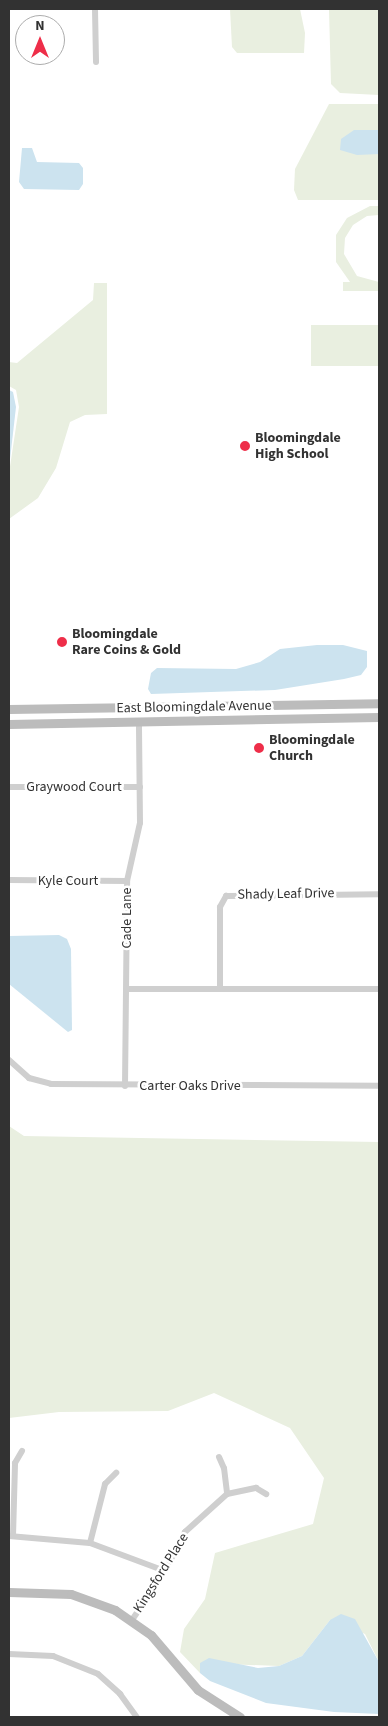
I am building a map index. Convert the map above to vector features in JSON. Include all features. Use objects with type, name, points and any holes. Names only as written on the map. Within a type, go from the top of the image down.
[{"type":"main road","name":"East Bloomingdale Avenue","points":[[9,711],[379,703]]},
{"type":"main road","points":[[138,707],[139,722]]},
{"type":"main road","name":"East Bloomingdale Avenue","points":[[9,724],[379,717]]},
{"type":"main road","points":[[9,1592],[80,1596],[132,1620],[156,1640],[198,1690],[240,1717]]},
{"type":"street","points":[[95,9],[96,62]]},
{"type":"street","name":"Cade Lane","points":[[126,1086],[127,881],[138,843],[140,787],[139,722]]},
{"type":"street","name":"Graywood Court","points":[[9,786],[140,787]]},
{"type":"street","name":"Kyle Court","points":[[9,880],[127,881]]},
{"type":"street","name":"Shady Leaf Drive","points":[[220,988],[220,907],[226,896],[379,894]]},
{"type":"street","points":[[126,989],[379,989]]},
{"type":"street","name":"Carter Oaks Drive","points":[[9,1060],[29,1078],[50,1084],[126,1086],[379,1086]]},
{"type":"street","points":[[22,1451],[15,1463],[11,1536],[90,1544],[165,1570]]},
{"type":"street","points":[[219,1457],[224,1468],[227,1494],[256,1488],[266,1494]]},
{"type":"street","points":[[90,1544],[105,1484],[116,1473]]},
{"type":"street","name":"Kingsford Place","points":[[132,1620],[165,1570],[185,1532],[227,1494]]},
{"type":"street","points":[[9,1654],[54,1656],[98,1674],[120,1694],[137,1717]]},
{"type":"green space","points":[[230,9],[300,9],[305,33],[304,53],[237,53],[232,47]]},
{"type":"green space","points":[[329,9],[379,9],[379,95],[340,93],[331,84]]},
{"type":"green space","points":[[329,104],[379,104],[379,200],[298,200],[294,190],[295,169]]},
{"type":"green space","points":[[370,206],[379,206],[379,215],[367,216],[353,225],[345,238],[344,254],[357,276],[379,282],[379,291],[343,291],[343,282],[350,282],[336,262],[336,235],[347,218]]},
{"type":"green space","points":[[94,283],[107,283],[107,414],[85,415],[70,422],[56,468],[38,498],[9,519],[9,473],[19,407],[16,390],[9,386],[9,362],[17,363],[93,300]]},
{"type":"green space","points":[[311,325],[379,325],[379,366],[311,366]]},
{"type":"green space","points":[[9,1126],[24,1136],[379,1142],[379,1662],[365,1634],[330,1620],[302,1656],[279,1666],[200,1663],[200,1673],[180,1652],[184,1629],[205,1599],[215,1553],[313,1524],[324,1478],[290,1428],[214,1393],[168,1411],[59,1412],[9,1418]]},
{"type":"water","points":[[354,130],[379,130],[379,154],[357,155],[340,150],[341,139]]},
{"type":"water","points":[[22,148],[32,148],[37,162],[79,163],[83,168],[83,184],[79,190],[24,189],[19,182]]},
{"type":"water","points":[[9,390],[13,392],[16,407],[9,468]]},
{"type":"water","points":[[317,645],[343,645],[367,651],[367,667],[361,675],[275,690],[151,694],[148,689],[151,673],[157,668],[236,669],[260,662],[280,649]]},
{"type":"water","points":[[59,935],[67,939],[71,949],[72,1030],[68,1032],[9,984],[9,936]]},
{"type":"water","points":[[341,1614],[355,1619],[379,1662],[379,1714],[334,1712],[266,1703],[210,1681],[200,1673],[200,1663],[209,1658],[258,1668],[279,1666],[302,1656],[330,1620]]},
{"type":"place","name":"Bloomingdale High School","points":[[245,446]]},
{"type":"place","name":"Bloomingdale Rare Coins & Gold","points":[[62,642]]},
{"type":"place","name":"Bloomingdale Church","points":[[259,748]]}]
